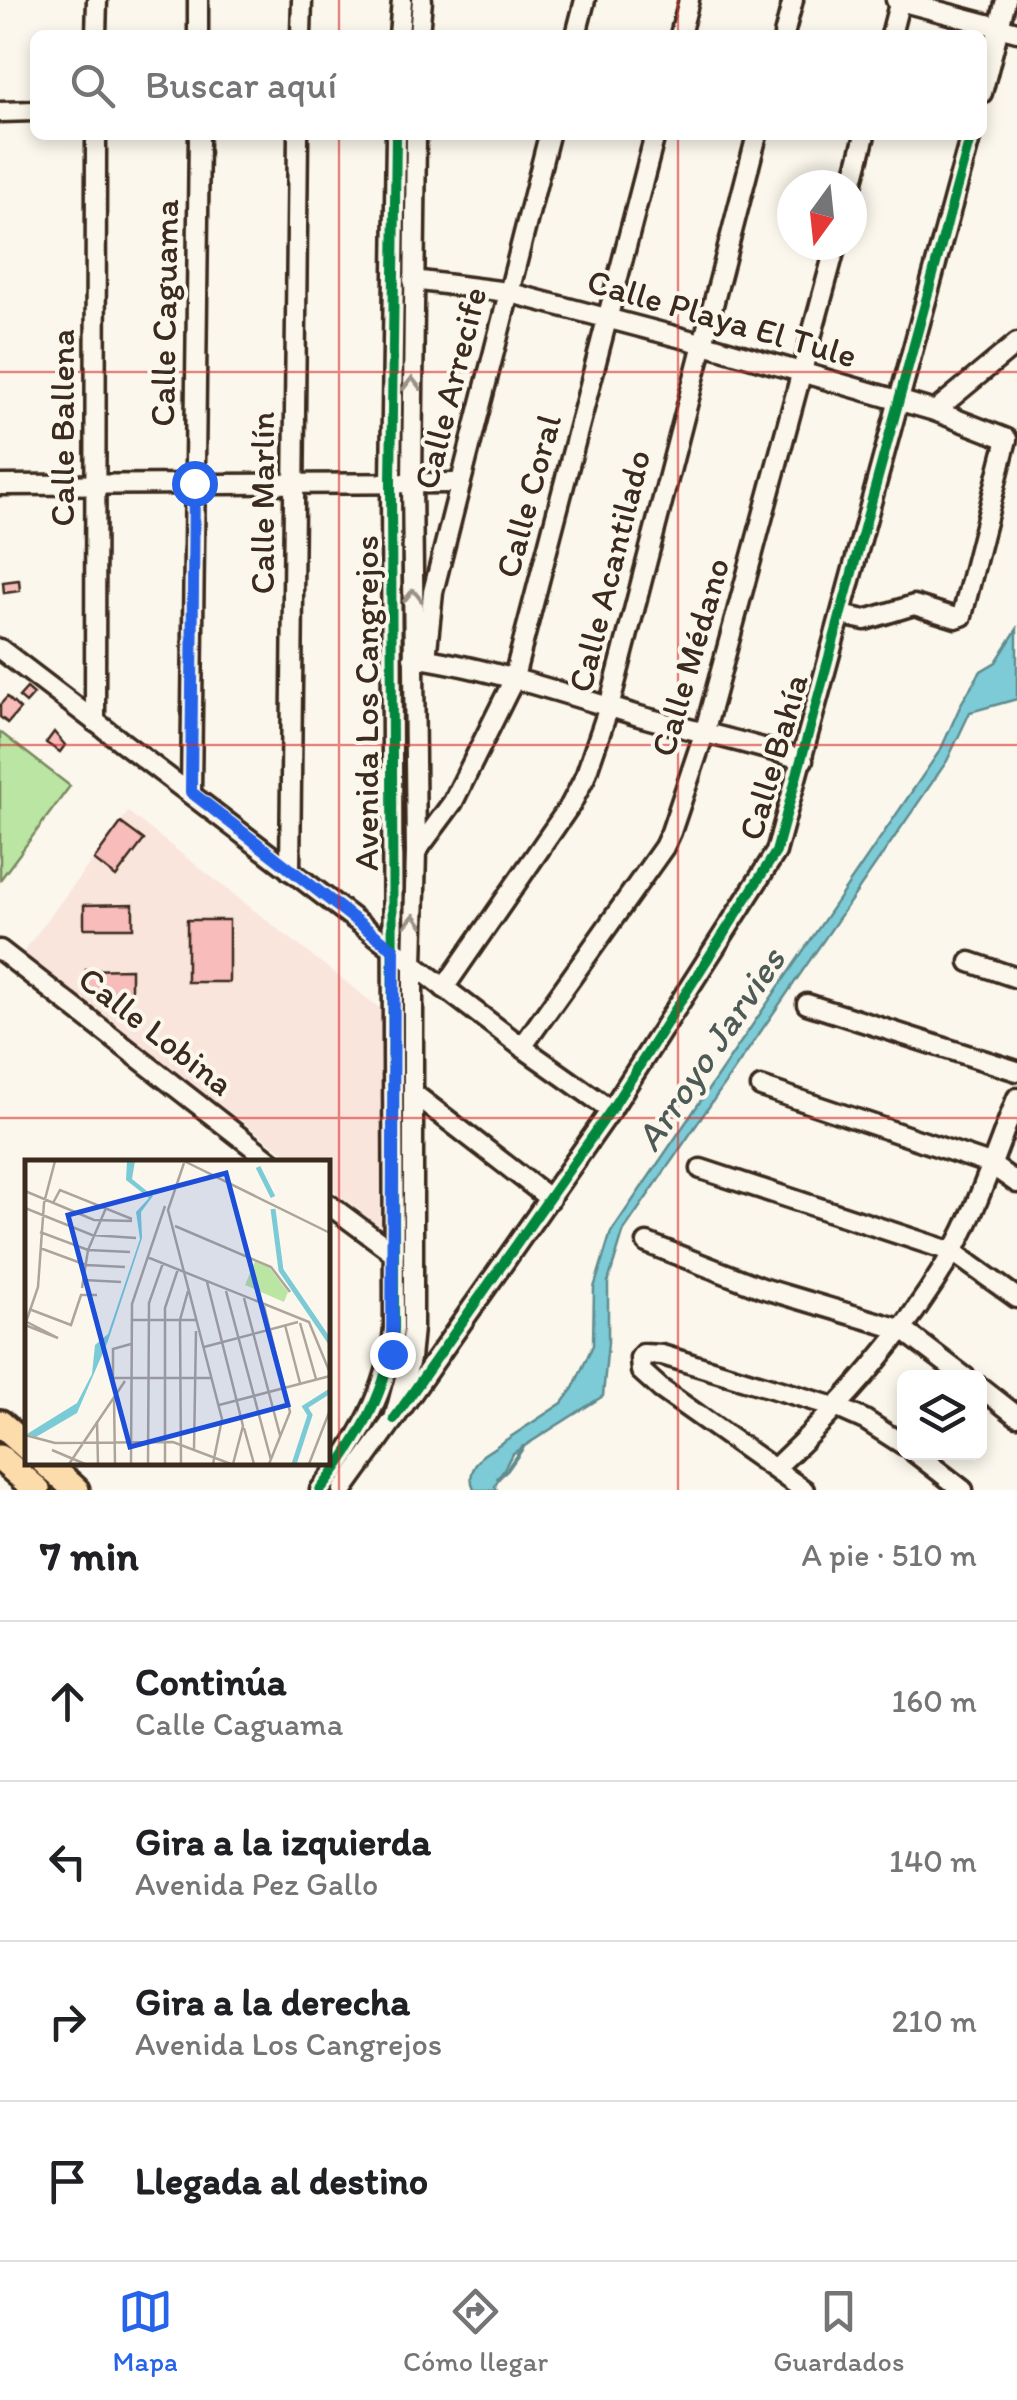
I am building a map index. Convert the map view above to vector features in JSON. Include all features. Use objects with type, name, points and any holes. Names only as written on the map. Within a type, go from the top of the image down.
[{"type":"highway","points":[[0,1423],[25,1445]]},
{"type":"highway","points":[[0,1458],[37,1490]]},
{"type":"highway","points":[[47,1465],[76,1490]]},
{"type":"street","points":[[96,0],[96,30]]},
{"type":"street","points":[[198,0],[198,30]]},
{"type":"street","points":[[301,30],[302,0]]},
{"type":"street","points":[[399,30],[402,0]]},
{"type":"street","points":[[419,30],[422,0]]},
{"type":"street","points":[[577,30],[585,0]]},
{"type":"street","points":[[681,30],[689,0]]},
{"type":"street","points":[[785,30],[793,0]]},
{"type":"street","points":[[892,30],[898,0],[1008,30]]},
{"type":"street","points":[[987,81],[1008,30],[1006,0]]},
{"type":"street","points":[[0,112],[30,111]]},
{"type":"street","name":"Calle Ballena","points":[[95,722],[96,140]]},
{"type":"street","name":"Calle Caguama","points":[[191,792],[198,140]]},
{"type":"street","name":"Calle Marlín","points":[[290,871],[298,140]]},
{"type":"street","name":"Avenida Los Cangrejos","points":[[320,1490],[368,1420],[384,1384],[394,1328],[391,481],[396,140]]},
{"type":"street","name":"Avenida Los Cangrejos","points":[[344,1490],[394,1418],[410,1359],[413,1328],[412,964],[419,658],[412,481],[416,140]]},
{"type":"street","name":"Calle Arrecife","points":[[419,658],[548,140]]},
{"type":"street","name":"Calle Coral","points":[[416,852],[453,802],[513,681],[653,140]]},
{"type":"street","name":"Calle Acantilado","points":[[444,988],[579,792],[609,707],[756,140]]},
{"type":"street","points":[[856,170],[863,140]]},
{"type":"street","name":"Calle Bahía","points":[[394,1418],[612,1110],[768,869],[803,760],[970,140]]},
{"type":"street","name":"Calle Médano","points":[[522,1048],[664,847],[704,734],[832,260]]},
{"type":"street","name":"Calle Playa El Tule","points":[[413,280],[507,292],[701,343],[936,411],[1008,440],[962,616],[956,618],[914,605],[865,620],[842,615]]},
{"type":"street","points":[[936,411],[1017,344]]},
{"type":"street","points":[[0,485],[460,483]]},
{"type":"street","points":[[0,649],[522,1048],[612,1110]]},
{"type":"street","points":[[419,658],[803,760]]},
{"type":"street","name":"Calle Lobina","points":[[0,950],[269,1160]]},
{"type":"street","points":[[970,962],[1017,978]]},
{"type":"street","points":[[806,1004],[1017,1071]]},
{"type":"street","points":[[761,1087],[990,1164],[1017,1184]]},
{"type":"street","points":[[413,1093],[550,1199]]},
{"type":"street","points":[[775,1468],[838,1408],[903,1330],[954,1252],[1017,1098]]},
{"type":"street","points":[[700,1169],[954,1252],[1017,1298]]},
{"type":"street","points":[[330,1205],[394,1253]]},
{"type":"street","points":[[647,1243],[762,1288],[903,1330],[956,1370]]},
{"type":"street","points":[[804,1490],[661,1388],[641,1371],[643,1354],[662,1355],[838,1408],[897,1440]]},
{"type":"street","points":[[987,1393],[1017,1416]]},
{"type":"street","points":[[924,1460],[963,1490]]},
{"type":"shaded area","points":[[128,812],[382,1010],[384,1230],[330,1188],[330,1160],[293,1160],[21,955]]},
{"type":"green space","points":[[0,732],[70,786],[0,880]]},
{"type":"water","name":"Arroyo Jarvies","points":[[1017,629],[1017,699],[970,712],[947,761],[624,1230],[608,1282],[603,1396],[512,1454],[495,1486],[497,1490],[474,1490],[472,1471],[483,1455],[562,1403],[573,1388],[593,1345],[594,1288],[611,1232],[941,749],[981,671],[996,662]]},
{"type":"building","points":[[19,580],[20,591],[4,593],[3,582]]},
{"type":"building","points":[[27,688],[34,694],[26,703],[19,697]]},
{"type":"building","points":[[7,697],[20,709],[8,723],[0,717],[0,705]]},
{"type":"building","points":[[54,732],[65,745],[60,752],[46,743]]},
{"type":"building","points":[[121,823],[144,840],[116,877],[94,860]]},
{"type":"building","points":[[133,904],[133,928],[84,928],[84,905]]},
{"type":"building","points":[[187,920],[229,920],[229,982],[187,982]]},
{"type":"building","points":[[131,969],[131,994],[87,995],[86,970]]},
{"type":"waterway","name":"Arroyo Jarvies","points":[[498,1478],[523,1447]]},
{"type":"cycle path","points":[[320,1490],[369,1414],[386,1373],[394,1328],[391,481],[396,140]]},
{"type":"cycle path","points":[[394,1419],[611,1110],[776,852],[970,140]]},
{"type":"route","points":[[194,483],[191,792],[394,950],[392,1354]]}]
